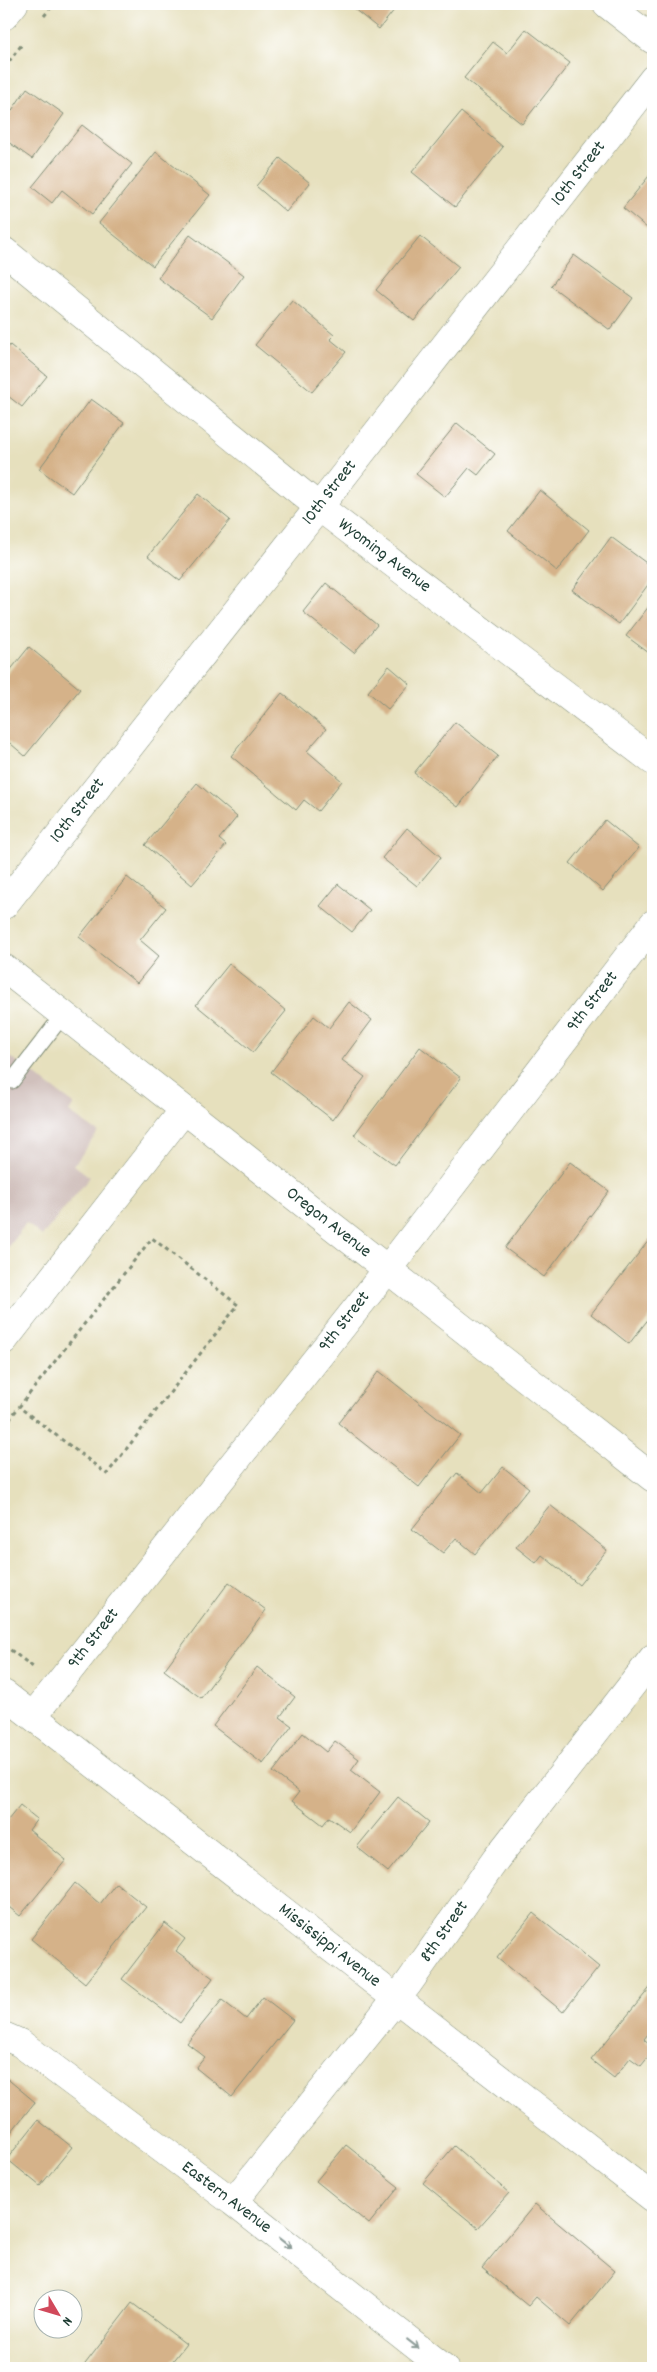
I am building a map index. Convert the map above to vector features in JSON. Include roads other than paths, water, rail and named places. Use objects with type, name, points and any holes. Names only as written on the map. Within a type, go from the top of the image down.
[{"type":"street","points":[[4,16],[14,4]]},
{"type":"street","points":[[607,4],[653,40]]},
{"type":"street","name":"10th Street","points":[[4,905],[319,507],[653,79]]},
{"type":"street","name":"Wyoming Avenue","points":[[4,252],[319,507],[653,761]]},
{"type":"street","name":"9th Street","points":[[33,1716],[387,1270],[653,924]]},
{"type":"street","name":"Oregon Avenue","points":[[4,968],[653,1478]]},
{"type":"street","points":[[4,1340],[184,1110]]},
{"type":"street","name":"8th Street","points":[[233,2202],[396,1998],[496,1858],[653,1658]]},
{"type":"street","name":"Mississippi Avenue","points":[[4,1694],[653,2198]]},
{"type":"street","name":"Eastern Avenue","points":[[4,2036],[20,2043],[233,2202],[444,2368]]},
{"type":"lane","points":[[12,1081],[63,1015]]}]
